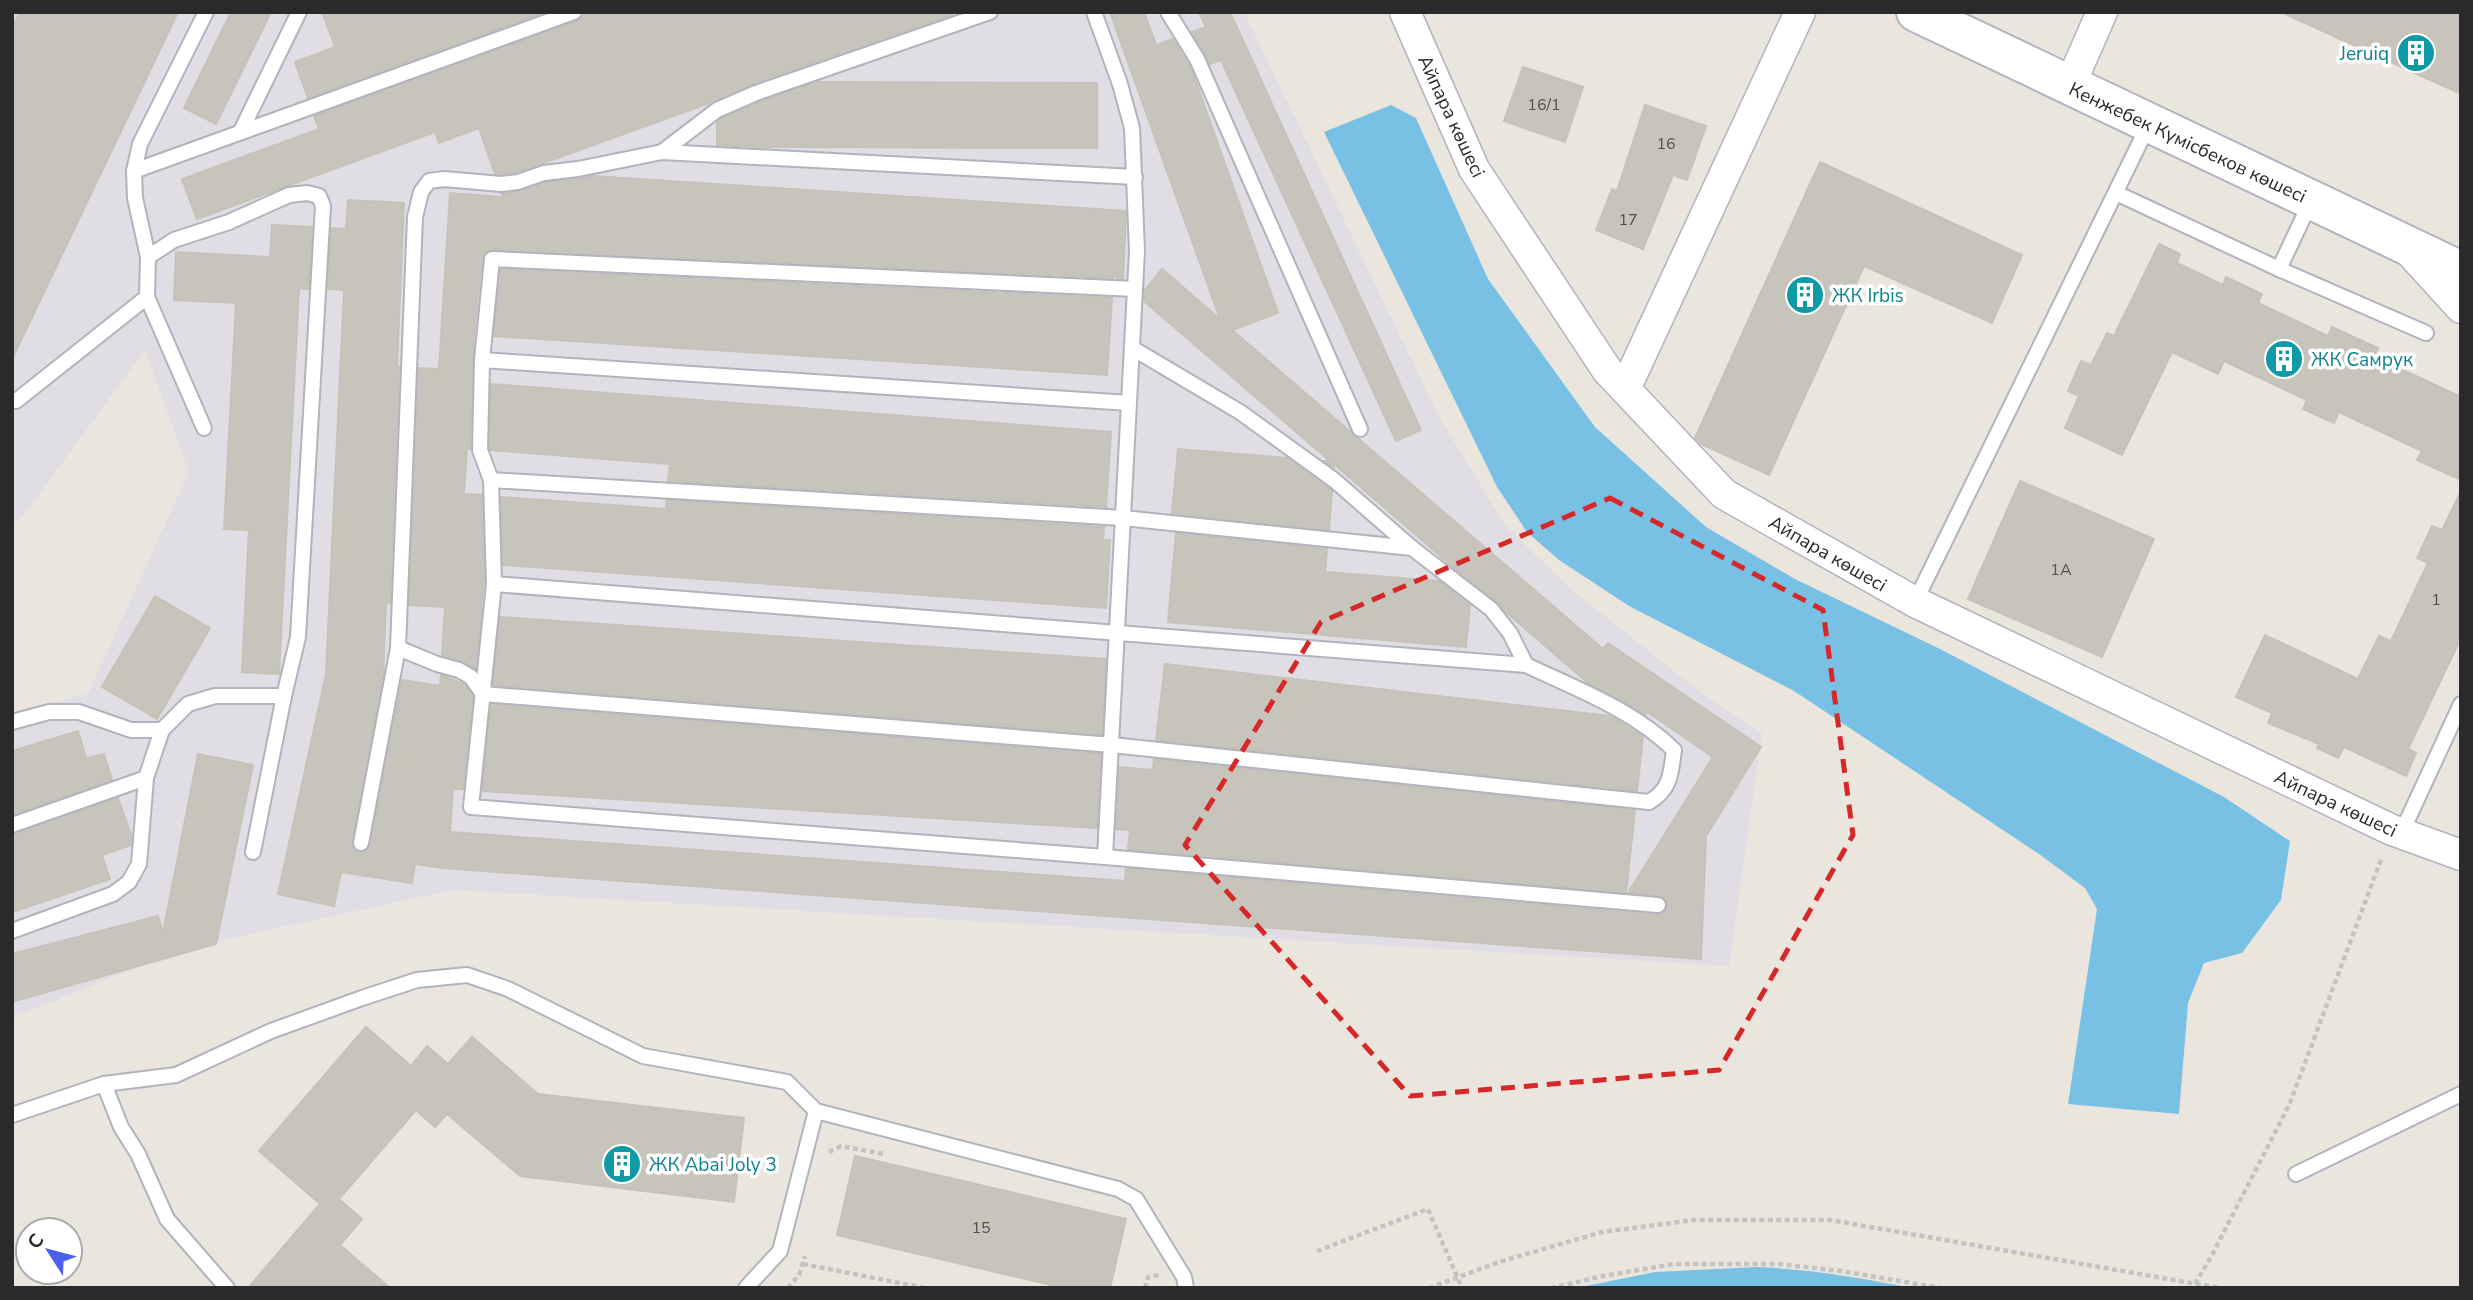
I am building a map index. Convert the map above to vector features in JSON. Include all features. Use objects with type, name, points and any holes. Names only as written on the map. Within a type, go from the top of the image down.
[{"type":"street","name":"Айпара көшесі","points":[[1405,12],[1474,169],[1608,370],[1724,494],[1915,602],[2397,832],[2461,855]]},
{"type":"street","points":[[1625,389],[1800,12]]},
{"type":"street","name":"Кенжебек Күмісбеков көшесі","points":[[1916,12],[2402,243],[2453,263]]},
{"type":"street","points":[[2070,85],[2102,12]]},
{"type":"street","points":[[2402,243],[2461,308]]},
{"type":"lane","points":[[204,428],[147,297],[148,257],[135,198],[134,171],[140,144],[206,12]]},
{"type":"lane","points":[[242,131],[299,12]]},
{"type":"lane","points":[[134,171],[574,12]]},
{"type":"lane","points":[[662,152],[717,110],[756,93],[990,12]]},
{"type":"lane","points":[[1094,12],[1120,84],[1132,128],[1137,251],[1105,857]]},
{"type":"lane","points":[[1168,12],[1197,58],[1360,429]]},
{"type":"lane","points":[[1915,602],[2150,123]]},
{"type":"lane","points":[[361,844],[398,648],[415,217],[421,192],[429,181],[444,178],[510,183],[544,173],[662,152],[1135,177]]},
{"type":"lane","points":[[148,257],[174,240],[229,222],[289,195],[307,193],[319,196],[323,206],[299,637],[284,696],[253,852]]},
{"type":"lane","points":[[2116,193],[2279,269],[2426,333]]},
{"type":"lane","points":[[2279,269],[2312,200]]},
{"type":"lane","points":[[1135,289],[492,259],[482,360],[480,450],[491,480],[495,584],[471,807],[1105,857],[1658,905]]},
{"type":"lane","points":[[16,401],[147,297]]},
{"type":"lane","points":[[1132,348],[1240,412],[1334,480],[1412,548],[1491,610],[1510,634],[1526,665]]},
{"type":"lane","points":[[482,360],[1129,403]]},
{"type":"lane","points":[[491,480],[1123,518],[1412,548]]},
{"type":"lane","points":[[482,694],[1112,745],[1649,802],[1659,797],[1669,784],[1674,750],[1648,727],[1614,707],[1526,665],[495,584]]},
{"type":"lane","points":[[398,648],[459,670],[471,677],[482,694]]},
{"type":"lane","points":[[12,931],[113,894],[129,882],[139,864],[146,778],[162,730],[188,704],[215,696],[284,696]]},
{"type":"lane","points":[[2397,832],[2461,704]]},
{"type":"lane","points":[[12,722],[49,712],[79,712],[131,730],[162,730]]},
{"type":"lane","points":[[12,825],[146,778]]},
{"type":"lane","points":[[12,1115],[104,1084],[176,1076],[271,1031],[362,998],[417,980],[467,975],[508,989],[643,1056],[787,1082],[816,1111],[1118,1188],[1136,1199],[1184,1277],[1186,1288]]},
{"type":"lane","points":[[104,1084],[121,1127],[138,1154],[167,1219],[227,1288]]},
{"type":"lane","points":[[2296,1174],[2461,1094]]},
{"type":"lane","points":[[746,1288],[780,1251],[816,1111]]},
{"type":"path","points":[[2195,1284],[2290,1103],[2397,832]]},
{"type":"path","points":[[827,1153],[841,1146],[895,1157]]},
{"type":"path","points":[[1317,1251],[1428,1209],[1462,1288]]},
{"type":"path","points":[[1429,1288],[1499,1262],[1602,1231],[1693,1220],[1830,1220],[2219,1288]]},
{"type":"path","points":[[788,1288],[799,1275],[806,1251]]},
{"type":"path","points":[[803,1264],[925,1288]]},
{"type":"path","points":[[1157,1264],[1167,1281]]},
{"type":"path","points":[[1551,1288],[1603,1276],[1674,1265],[1778,1264],[1841,1271],[1941,1288]]},
{"type":"path","points":[[1145,1288],[1148,1277],[1163,1274]]},
{"type":"highlighted area","points":[[1610,498],[1823,610],[1853,835],[1719,1070],[1410,1096],[1185,845],[1321,622]]},
{"type":"shaded area","points":[[12,12],[1244,12],[1438,415],[1504,524],[1568,587],[1708,698],[1762,733],[1729,966],[452,890],[182,949],[12,1018],[12,712],[88,694],[189,472],[145,350],[20,520],[12,523]]},
{"type":"water","points":[[1391,105],[1416,118],[1488,279],[1595,427],[1706,527],[1795,579],[1940,649],[2224,797],[2290,841],[2281,900],[2242,953],[2204,963],[2188,1003],[2179,1114],[2068,1104],[2097,909],[2085,888],[2039,854],[1794,691],[1629,606],[1559,560],[1527,532],[1497,487],[1324,132]]},
{"type":"water","points":[[1757,1267],[1835,1274],[1912,1288],[1576,1288],[1655,1272]]},
{"type":"building","points":[[20,12],[178,12],[12,359],[12,27]]},
{"type":"building","points":[[231,12],[271,12],[216,124],[184,108]]},
{"type":"building","points":[[322,12],[545,12],[308,98],[295,62],[335,47]]},
{"type":"building","points":[[583,12],[951,12],[952,15],[753,84],[712,102],[516,173],[495,174],[479,128],[439,143],[435,132],[197,219],[182,179],[319,129],[314,116],[577,21]]},
{"type":"building","points":[[1110,12],[1144,12],[1156,45],[1173,39],[1192,71],[1278,313],[1232,330],[1603,649],[1608,643],[1761,747],[1706,836],[1701,959],[415,864],[412,883],[341,872],[334,906],[278,894],[326,674],[344,290],[328,289],[331,228],[346,229],[348,200],[404,203],[390,603],[386,603],[383,677],[352,841],[355,851],[365,852],[370,845],[402,680],[440,686],[441,675],[464,684],[473,696],[463,789],[453,789],[450,832],[1125,881],[1126,868],[1657,915],[1665,911],[1667,902],[1663,897],[1628,893],[1713,757],[1646,711],[1646,715],[1588,683],[1334,464],[1334,468],[1324,461],[1330,461],[1144,301],[1145,290],[1162,269],[1220,319]]},
{"type":"building","points":[[1199,12],[1230,12],[1421,430],[1396,441],[1221,60],[1210,64],[1192,32],[1206,27]]},
{"type":"building","name":"Jeruiq","points":[[2281,12],[2461,12],[2461,94]]},
{"type":"building","points":[[1523,67],[1583,87],[1565,142],[1504,121]]},
{"type":"building","points":[[817,82],[1097,83],[1097,148],[717,145],[717,122],[722,118]]},
{"type":"building","points":[[1645,105],[1706,126],[1687,180],[1673,175],[1643,249],[1596,230],[1612,189],[1617,191]]},
{"type":"building","name":"ЖК Irbis","points":[[1820,162],[2022,255],[1992,323],[1864,266],[1769,475],[1701,444],[1695,438]]},
{"type":"building","points":[[593,176],[1126,211],[1123,279],[1118,279],[1114,274],[1113,278],[487,251],[482,258],[474,335],[470,449],[467,448],[464,494],[482,495],[484,578],[476,669],[442,655],[445,607],[409,605],[419,368],[439,369],[450,193],[503,197],[502,194],[521,191],[546,182]]},
{"type":"building","points":[[272,225],[312,227],[309,289],[299,288],[279,674],[242,672],[249,530],[224,529],[236,303],[174,300],[176,252],[270,257]]},
{"type":"building","name":"ЖК Самрук","points":[[2159,244],[2180,254],[2177,263],[2223,285],[2226,277],[2262,294],[2258,303],[2328,336],[2332,327],[2378,348],[2375,357],[2461,397],[2461,480],[2417,460],[2422,451],[2339,412],[2334,423],[2303,409],[2307,400],[2224,361],[2218,374],[2172,352],[2122,455],[2065,428],[2079,396],[2068,391],[2081,361],[2091,365],[2107,333],[2114,336]]},
{"type":"building","points":[[501,269],[1112,298],[1107,375],[494,336]]},
{"type":"building","points":[[491,384],[1111,432],[1106,507],[668,481],[670,464],[490,450]]},
{"type":"building","points":[[1178,449],[1287,458],[1332,491],[1329,530],[1172,513]]},
{"type":"building","points":[[2020,481],[2154,539],[2102,657],[1968,599]]},
{"type":"building","points":[[2461,491],[2461,638],[2408,749],[2416,753],[2406,776],[2344,747],[2338,758],[2317,748],[2319,744],[2268,723],[2272,713],[2236,697],[2265,635],[2358,679],[2379,636],[2391,641],[2428,563],[2417,558],[2432,526],[2442,530]]},
{"type":"building","points":[[501,497],[666,509],[667,500],[1104,527],[1103,540],[1110,540],[1106,608],[503,565]]},
{"type":"building","points":[[1176,533],[1327,549],[1325,572],[1439,581],[1470,605],[1466,647],[1168,622]]},
{"type":"building","points":[[155,596],[210,628],[157,719],[102,687]]},
{"type":"building","points":[[500,617],[1106,659],[1102,735],[493,685]]},
{"type":"building","points":[[1165,664],[1610,716],[1643,737],[1637,791],[1156,740]]},
{"type":"building","points":[[491,704],[1101,754],[1097,828],[482,791]]},
{"type":"building","points":[[78,731],[86,758],[104,754],[112,780],[12,815],[12,751]]},
{"type":"building","points":[[198,754],[253,765],[216,944],[12,1002],[12,954],[158,916],[163,933]]},
{"type":"building","points":[[1154,759],[1635,810],[1626,893],[1128,849],[1130,830],[1116,829],[1119,767],[1153,770]]},
{"type":"building","points":[[118,798],[132,837],[131,845],[102,855],[110,879],[12,912],[12,834]]},
{"type":"building","name":"ЖК Abai Joly 3","points":[[366,1027],[411,1066],[427,1046],[448,1064],[472,1037],[538,1094],[744,1118],[734,1202],[520,1176],[447,1114],[435,1127],[416,1110],[339,1199],[362,1219],[340,1245],[390,1288],[248,1288],[320,1204],[259,1151]]},
{"type":"building","points":[[855,1156],[1126,1219],[1110,1288],[1064,1288],[837,1235]]},
{"type":"place","name":"Jeruiq","points":[[2416,53]]},
{"type":"place","name":"ЖК Irbis","points":[[1805,295]]},
{"type":"place","name":"ЖК Самрук","points":[[2284,359]]},
{"type":"place","name":"ЖК Abai Joly 3","points":[[622,1164]]}]
